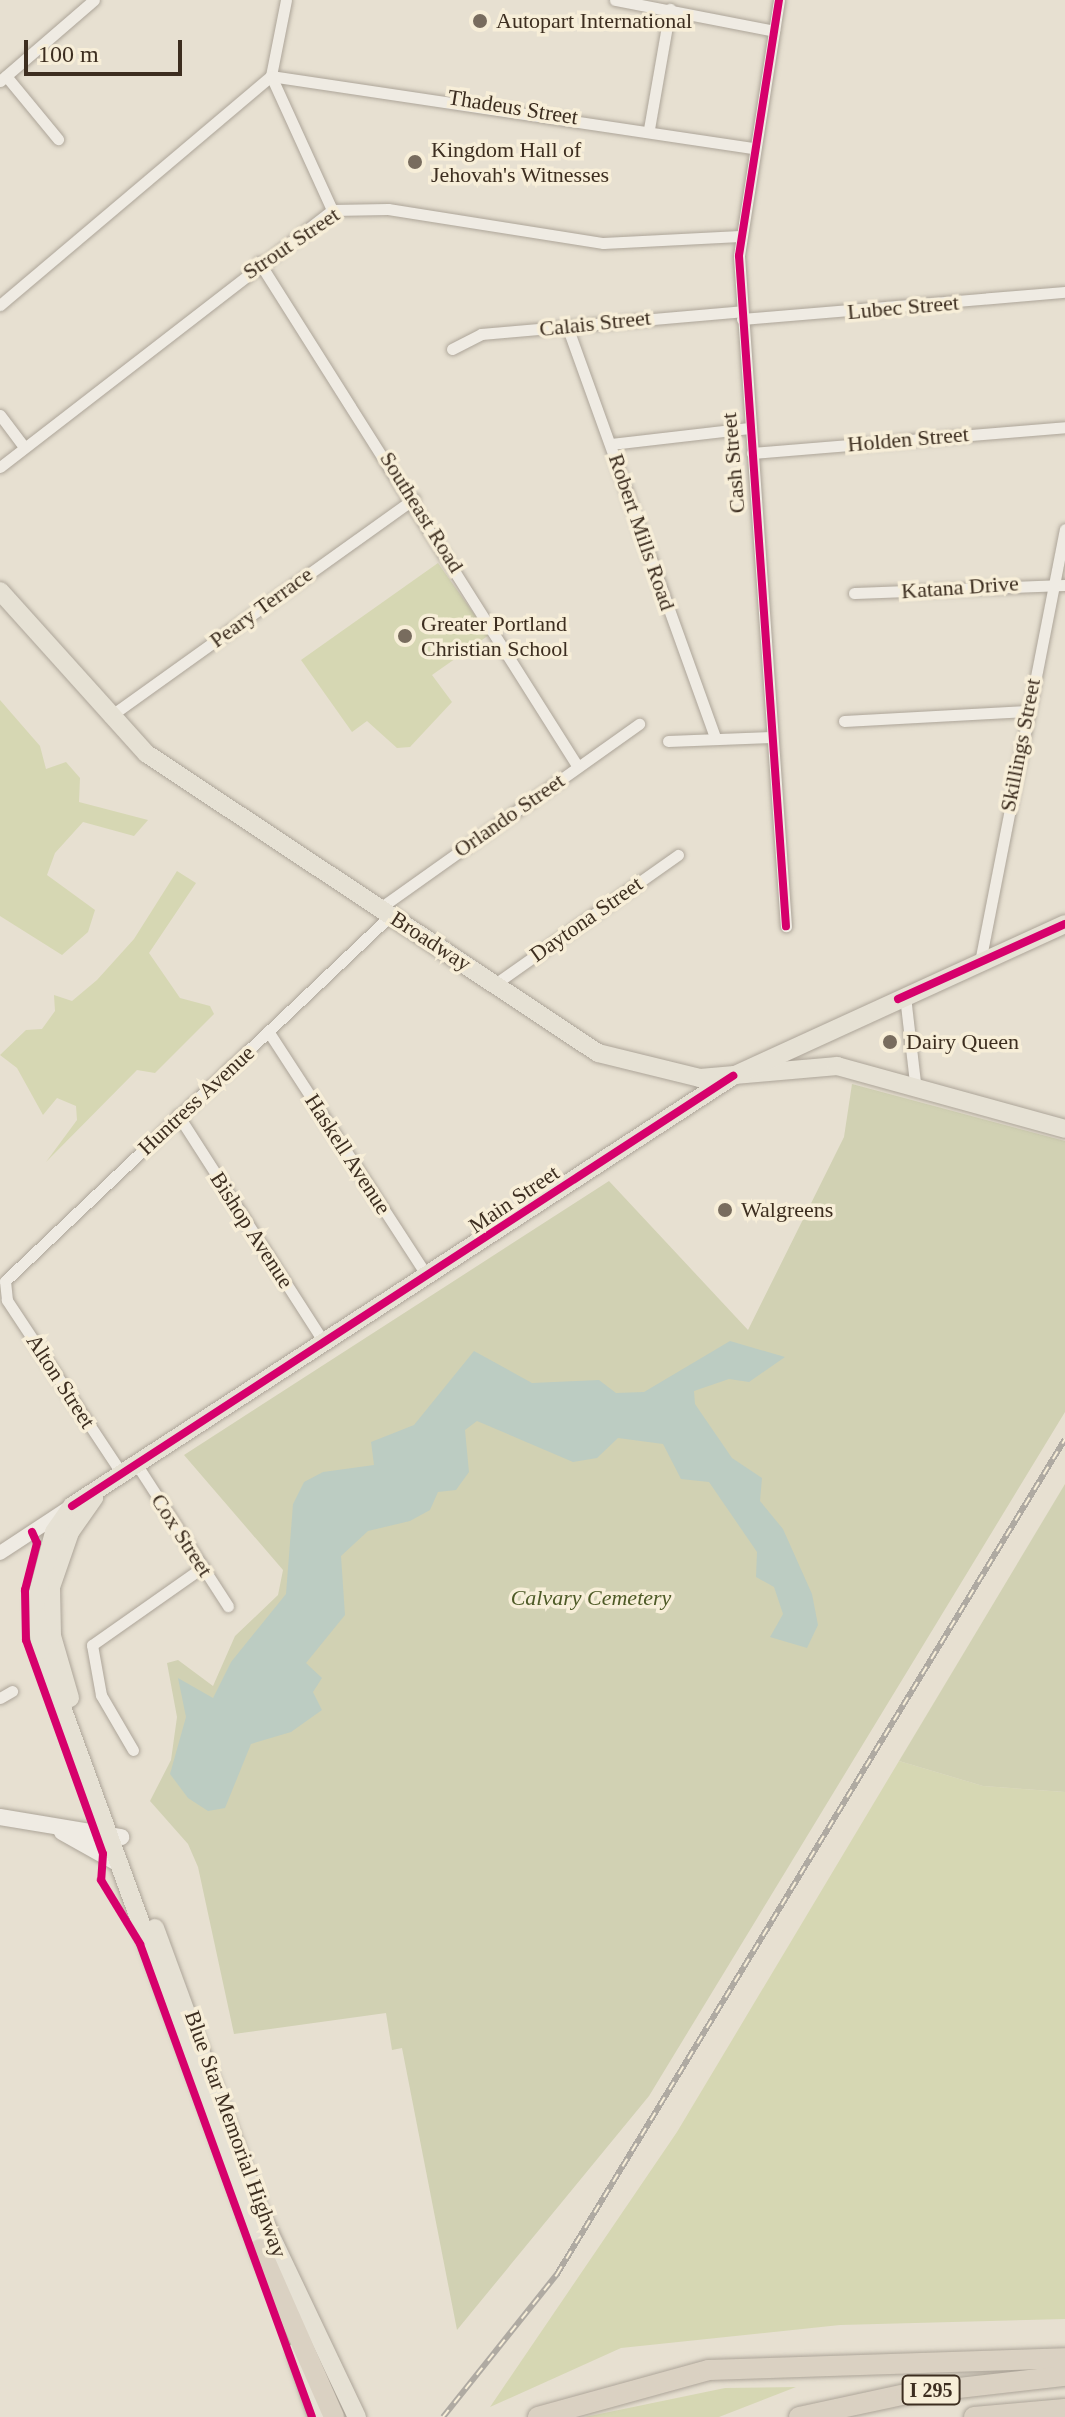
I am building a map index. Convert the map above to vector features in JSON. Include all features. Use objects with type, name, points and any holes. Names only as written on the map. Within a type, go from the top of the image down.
[{"type":"highway","points":[[260,2249],[334,2417]]},
{"type":"highway","points":[[538,2417],[709,2370],[1065,2358]]},
{"type":"highway","name":"I 295","points":[[799,2417],[906,2394],[1065,2376]]},
{"type":"highway","name":"I 295","points":[[974,2417],[1065,2409]]},
{"type":"main road","name":"Broadway","points":[[2,598],[109,717],[147,754],[495,984],[621,1063],[682,1076],[733,1076],[817,1064],[915,1082],[1065,1129]]},
{"type":"main road","name":"Main Street","points":[[72,1506],[733,1076],[1065,924]]},
{"type":"main road","name":"Broadway","points":[[948,1093],[1065,1122]]},
{"type":"main road","name":"Blue Star Memorial Highway","points":[[124,1473],[70,1532],[49,1603],[63,1679],[114,1835],[119,1864],[318,2417]]},
{"type":"main road","name":"Blue Star Memorial Highway","points":[[72,1506],[45,1554],[36,1628],[260,2213],[357,2417]]},
{"type":"main road","points":[[0,1817],[61,1831],[114,1835]]},
{"type":"main road","points":[[61,1831],[119,1864]]},
{"type":"street","points":[[58,139],[3,78],[94,0]]},
{"type":"street","points":[[286,0],[271,76],[332,210]]},
{"type":"street","points":[[615,0],[774,31]]},
{"type":"street","name":"Cash Street","points":[[779,0],[740,236],[749,428],[786,926]]},
{"type":"street","points":[[649,129],[670,9]]},
{"type":"street","points":[[0,305],[271,76]]},
{"type":"street","name":"Thadeus Street","points":[[271,76],[649,129],[754,148]]},
{"type":"street","name":"Strout Street","points":[[0,467],[23,445],[259,262],[332,210],[388,209],[603,243],[740,236]]},
{"type":"street","name":"Southeast Road","points":[[259,262],[414,499],[578,767]]},
{"type":"street","name":"Lubec Street","points":[[742,315],[1065,292]]},
{"type":"street","name":"Calais Street","points":[[452,349],[481,334],[742,315]]},
{"type":"street","name":"Robert Mills Road","points":[[567,326],[715,738]]},
{"type":"street","points":[[0,415],[23,445]]},
{"type":"street","name":"Holden Street","points":[[752,453],[1065,427]]},
{"type":"street","points":[[611,444],[749,428]]},
{"type":"street","name":"Peary Terrace","points":[[109,717],[414,499]]},
{"type":"street","name":"Skillings Street","points":[[980,962],[1027,711],[1059,583],[1065,529]]},
{"type":"street","name":"Katana Drive","points":[[854,593],[1059,583]]},
{"type":"street","points":[[844,721],[1027,711]]},
{"type":"street","name":"Orlando Street","points":[[385,911],[639,724]]},
{"type":"street","points":[[668,741],[771,737]]},
{"type":"street","name":"Daytona Street","points":[[495,984],[678,855]]},
{"type":"street","name":"Huntress Avenue","points":[[4,1286],[268,1031],[385,911]]},
{"type":"street","points":[[905,996],[915,1082]]},
{"type":"street","name":"Haskell Avenue","points":[[268,1031],[428,1277]]},
{"type":"street","name":"Bishop Avenue","points":[[178,1115],[325,1344]]},
{"type":"street","name":"Alton Street","points":[[4,1286],[124,1473]]},
{"type":"street","name":"Cox Street","points":[[124,1473],[203,1567],[228,1606]]},
{"type":"street","name":"Main Street","points":[[0,1553],[72,1506]]},
{"type":"street","points":[[133,1750],[101,1695],[92,1645],[203,1567]]},
{"type":"street","points":[[0,1698],[12,1691]]},
{"type":"green space","points":[[438,563],[489,635],[432,675],[452,702],[410,747],[397,748],[367,721],[352,732],[301,660]]},
{"type":"green space","points":[[0,700],[40,746],[46,769],[66,762],[80,778],[79,802],[148,820],[134,836],[83,822],[55,853],[47,875],[95,910],[88,932],[62,955],[0,916]]},
{"type":"green space","points":[[177,871],[196,883],[149,953],[180,998],[210,1006],[214,1014],[155,1073],[137,1070],[46,1162],[77,1120],[76,1106],[57,1098],[43,1115],[17,1068],[0,1055],[26,1030],[42,1029],[55,1011],[54,995],[72,1001],[97,980],[134,939]]},
{"type":"green space","name":"Calvary Cemetery","points":[[852,1084],[1065,1141],[1065,1412],[649,2096],[457,2330],[402,2048],[392,2050],[386,2013],[234,2034],[198,1867],[188,1844],[150,1801],[171,1760],[177,1717],[167,1663],[178,1660],[213,1686],[235,1636],[278,1595],[283,1570],[184,1455],[609,1181],[748,1330],[844,1137]]},
{"type":"green space","points":[[1065,1484],[1065,1792],[983,1786],[899,1761]]},
{"type":"green space","points":[[899,1761],[983,1786],[1065,1792],[1065,2319],[840,2325],[621,2348],[490,2407],[677,2132]]},
{"type":"green space","points":[[796,2387],[719,2417],[585,2417],[725,2388]]},
{"type":"shaded area","points":[[730,1341],[785,1357],[749,1382],[729,1379],[694,1391],[695,1404],[732,1458],[762,1478],[760,1501],[783,1529],[812,1594],[818,1625],[807,1648],[770,1637],[783,1614],[774,1587],[756,1577],[757,1552],[709,1482],[681,1479],[663,1444],[618,1438],[597,1458],[573,1462],[477,1421],[465,1430],[469,1472],[456,1490],[438,1492],[430,1510],[410,1521],[368,1531],[341,1556],[345,1615],[306,1663],[322,1678],[313,1692],[322,1710],[291,1732],[251,1744],[225,1808],[208,1811],[188,1798],[170,1774],[186,1717],[178,1678],[213,1698],[231,1662],[286,1594],[293,1504],[304,1482],[323,1472],[374,1465],[371,1442],[414,1425],[474,1351],[532,1383],[599,1380],[616,1393],[644,1392]]},
{"type":"railway","points":[[443,2417],[557,2274],[1065,1439]]},
{"type":"cycle path","points":[[779,0],[739,256],[786,926]]},
{"type":"cycle path","points":[[898,999],[1065,924]]},
{"type":"cycle path","points":[[72,1506],[733,1076]]},
{"type":"cycle path","points":[[32,1532],[37,1543],[25,1590],[26,1640],[103,1854],[101,1880],[140,1944],[312,2417]]},
{"type":"place","name":"Autopart International","points":[[480,21]]},
{"type":"place","name":"Kingdom Hall of Jehovah's Witnesses","points":[[415,162]]},
{"type":"place","name":"Greater Portland Christian School","points":[[405,636]]},
{"type":"place","name":"Dairy Queen","points":[[890,1042]]},
{"type":"place","name":"Walgreens","points":[[725,1210]]}]
